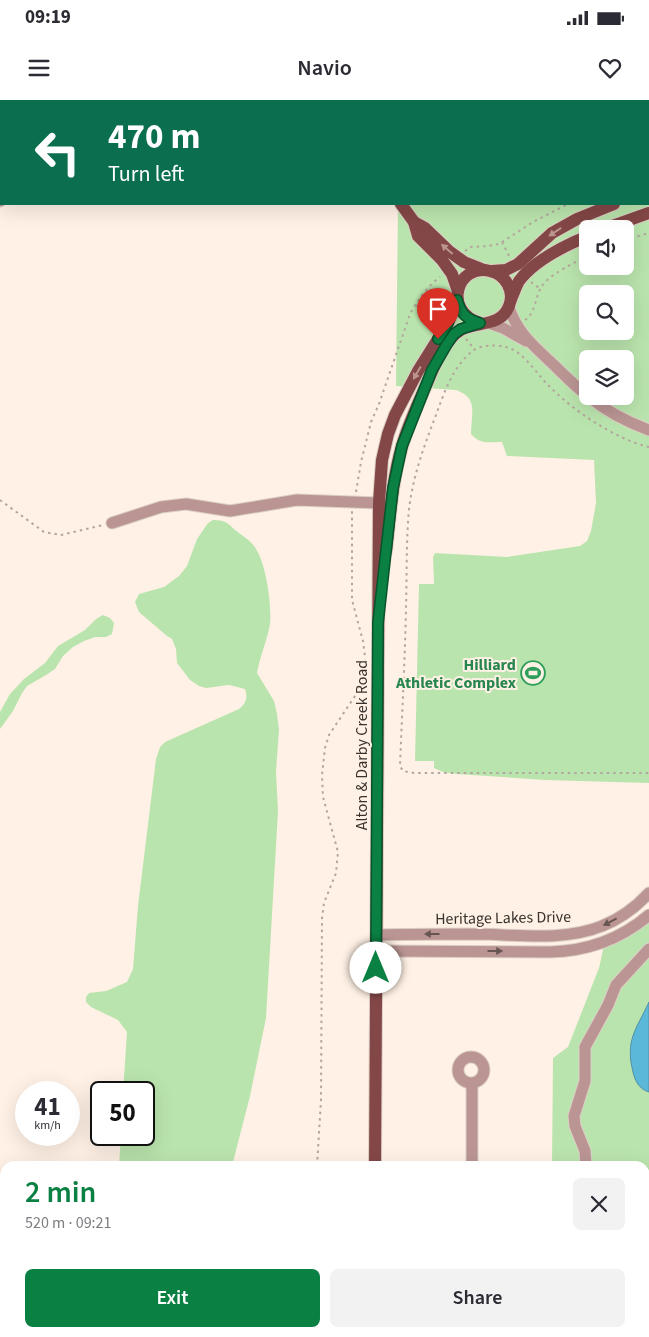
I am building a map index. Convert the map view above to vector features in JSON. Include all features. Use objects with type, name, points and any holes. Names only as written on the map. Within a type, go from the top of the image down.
[{"type":"main road","points":[[402,205],[414,222],[418,236],[442,260],[452,274],[460,308],[465,316],[472,321],[485,323],[498,320],[504,315],[519,281],[531,268],[554,253],[579,240]]},
{"type":"main road","points":[[458,295],[461,283],[467,276],[475,272],[506,270],[518,264],[552,233],[577,218],[611,205]]},
{"type":"main road","points":[[629,220],[649,213]]},
{"type":"main road","points":[[414,222],[425,228],[461,260],[500,275],[510,290],[510,303]]},
{"type":"main road","name":"Alton & Darby Creek Road","points":[[376,1161],[379,503],[382,460],[395,415],[418,371],[448,323],[458,295]]},
{"type":"main road","name":"Alton & Darby Creek Road","points":[[378,623],[393,488],[402,446],[432,370],[447,344],[454,334],[461,329],[485,323]]},
{"type":"street","points":[[510,303],[511,315],[532,344],[579,389]]},
{"type":"street","points":[[485,323],[503,328],[532,344]]},
{"type":"street","points":[[599,405],[649,430]]},
{"type":"street","points":[[112,523],[161,507],[186,504],[230,511],[297,500],[379,503]]},
{"type":"street","name":"Heritage Lakes Drive","points":[[376,935],[571,934],[602,926],[616,919],[649,893]]},
{"type":"street","name":"Heritage Lakes Drive","points":[[376,951],[550,952],[575,950],[600,944],[634,927],[649,915]]},
{"type":"street","points":[[460,934],[460,951]]},
{"type":"street","points":[[571,934],[575,950]]},
{"type":"street","points":[[586,1161],[586,1151],[575,1126],[574,1116],[585,1081],[585,1048],[616,985],[649,949]]},
{"type":"street","points":[[472,1084],[472,1161]]},
{"type":"path","points":[[464,254],[470,247],[488,246],[502,242],[533,222],[566,205]]},
{"type":"path","points":[[634,237],[649,233]]},
{"type":"path","points":[[502,242],[512,261]]},
{"type":"path","points":[[521,322],[528,318],[532,312],[544,282],[579,261]]},
{"type":"path","points":[[317,1161],[321,1100],[322,918],[324,903],[336,874],[338,852],[323,797],[322,775],[325,748],[329,735],[359,690],[364,678],[365,657],[363,642],[352,600],[352,502],[355,499],[361,462],[371,422],[410,314],[425,290],[442,276]]},
{"type":"path","points":[[528,280],[540,288]]},
{"type":"path","points":[[415,305],[444,321]]},
{"type":"path","points":[[463,336],[473,350]]},
{"type":"path","points":[[649,447],[625,439],[590,419],[550,387],[527,361],[507,347],[478,348],[473,350],[463,360],[451,377],[421,452],[409,509],[400,766],[403,771],[414,773],[649,773]]},
{"type":"path","points":[[0,500],[44,532],[60,535],[112,523]]},
{"type":"green space","points":[[398,205],[649,205],[649,783],[545,780],[457,774],[443,772],[434,768],[434,761],[415,761],[419,584],[434,584],[433,557],[435,553],[507,557],[580,546],[587,541],[591,531],[596,503],[594,460],[507,456],[502,442],[481,441],[471,434],[471,402],[463,393],[456,390],[396,386]]},
{"type":"green space","points":[[213,520],[228,524],[249,540],[260,556],[269,596],[270,624],[257,673],[274,701],[279,730],[276,771],[278,811],[266,1018],[250,1096],[233,1161],[119,1161],[120,1146],[155,1146],[155,1081],[124,1081],[127,1032],[118,1020],[91,1007],[86,1002],[86,997],[89,993],[106,991],[127,982],[133,969],[138,906],[156,759],[160,747],[165,742],[239,709],[246,698],[245,689],[229,685],[206,688],[190,680],[177,663],[176,649],[172,639],[139,612],[135,602],[139,594],[164,587],[179,576],[187,566],[197,539],[208,523]]},
{"type":"green space","points":[[103,615],[110,618],[114,623],[112,634],[106,637],[95,637],[73,647],[63,656],[55,669],[27,686],[0,729],[0,712],[10,694],[24,679],[45,663],[58,646],[85,630]]},
{"type":"green space","points":[[649,915],[649,1161],[552,1161],[553,1058],[568,1047],[599,968],[605,941]]},
{"type":"water","points":[[649,1002],[649,1092],[640,1087],[636,1081],[630,1051],[636,1028]]},
{"type":"place","name":"Hilliard Athletic Complex","points":[[533,673]]},
{"type":"route","points":[[376,968],[378,623],[393,488],[402,446],[432,370],[454,334],[461,329],[480,323],[472,321],[465,316],[457,300],[448,323],[438,339]]}]
